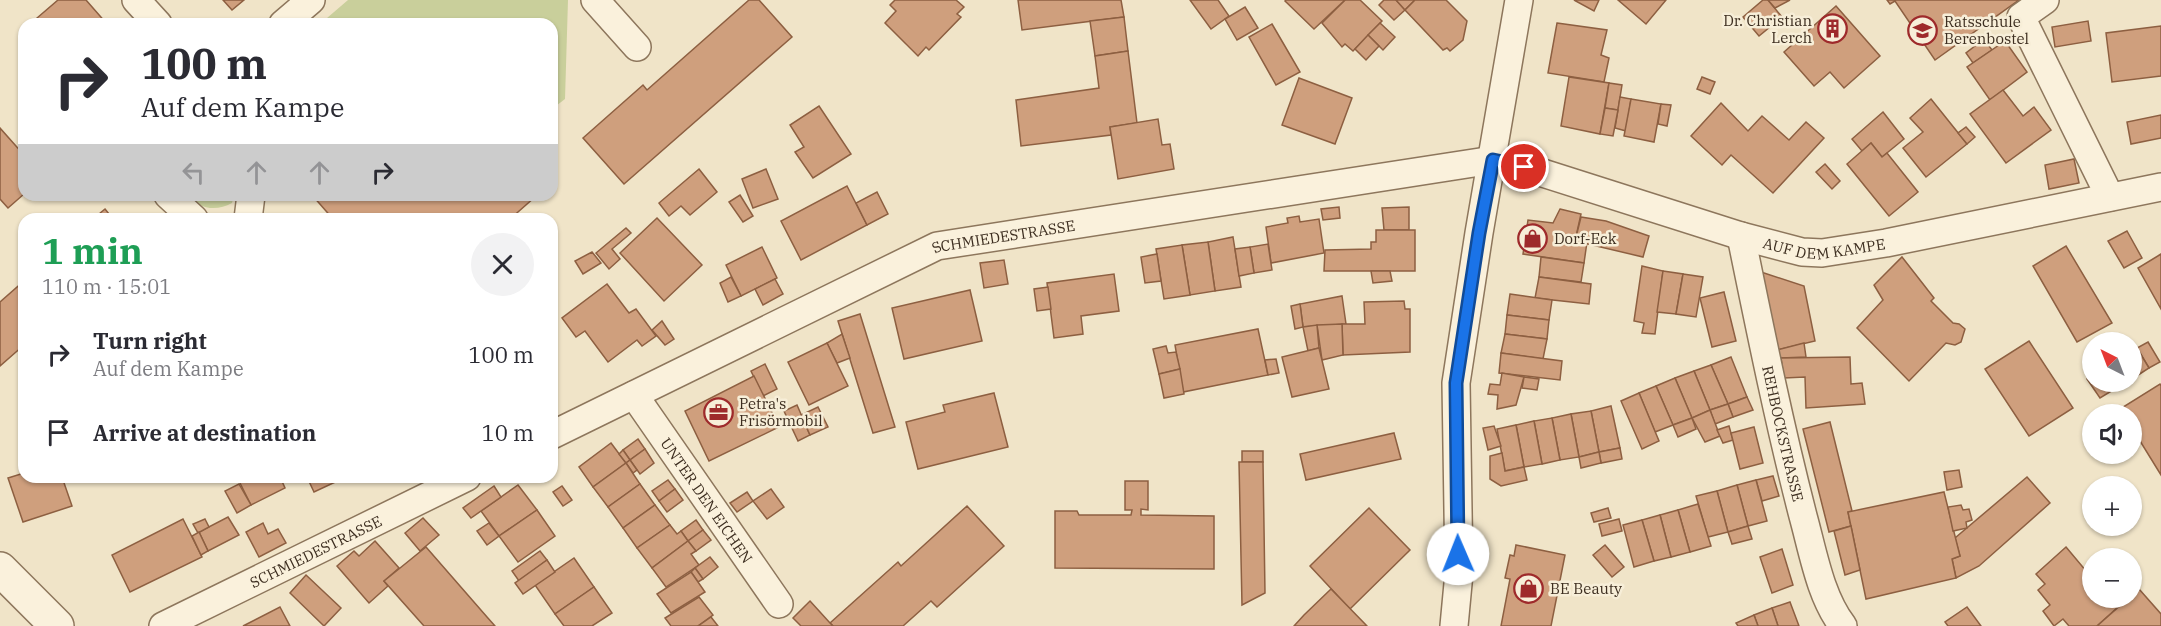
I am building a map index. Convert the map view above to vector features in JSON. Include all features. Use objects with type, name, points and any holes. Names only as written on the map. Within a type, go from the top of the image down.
[{"type":"street","points":[[136,0],[152,18]]},
{"type":"street","points":[[290,18],[311,0]]},
{"type":"street","points":[[595,0],[637,47]]},
{"type":"street","points":[[1454,626],[1458,573],[1456,383],[1519,0]]},
{"type":"street","points":[[2045,0],[2021,17],[2110,197]]},
{"type":"street","name":"AUF DEM KAMPE","points":[[1493,160],[1524,167],[1740,236],[1802,252],[1822,253],[1886,243],[2161,187]]},
{"type":"street","name":"SCHMIEDESTRASSE","points":[[558,432],[937,246],[1493,160]]},
{"type":"street","points":[[174,201],[188,213]]},
{"type":"street","name":"REHBOCKSTRASSE","points":[[1740,236],[1790,464],[1820,579],[1836,617],[1844,626]]},
{"type":"street","name":"UNTER DEN EICHEN","points":[[634,395],[779,604]]},
{"type":"street","name":"SCHMIEDESTRASSE","points":[[163,626],[455,483]]},
{"type":"street","points":[[0,569],[57,626]]},
{"type":"green space","points":[[348,0],[568,0],[565,99],[558,104],[558,18],[327,18]]},
{"type":"green space","points":[[194,201],[232,201],[220,208],[208,208]]},
{"type":"building","points":[[58,0],[86,0],[102,18],[37,18]]},
{"type":"building","points":[[223,0],[244,0],[232,10]]},
{"type":"building","points":[[749,0],[759,0],[792,37],[624,184],[583,138],[643,85],[647,90]]},
{"type":"building","points":[[895,0],[956,0],[964,7],[957,14],[961,17],[929,50],[926,47],[918,56],[885,23],[896,11],[890,5]]},
{"type":"building","points":[[1018,0],[1121,0],[1124,17],[1022,30]]},
{"type":"building","points":[[1190,0],[1218,0],[1229,16],[1211,29]]},
{"type":"building","points":[[1286,0],[1345,0],[1314,29],[1285,1]]},
{"type":"building","points":[[1345,0],[1360,0],[1382,21],[1353,51],[1345,44],[1342,47],[1322,23]]},
{"type":"building","points":[[1384,0],[1396,0],[1405,10],[1394,20],[1379,5]]},
{"type":"building","points":[[1396,0],[1415,0],[1405,10]]},
{"type":"building","points":[[1415,0],[1446,0],[1467,21],[1463,40],[1450,51],[1447,48],[1443,50],[1405,10]]},
{"type":"building","points":[[1574,0],[1599,0],[1594,11]]},
{"type":"building","points":[[1618,0],[1666,0],[1646,24]]},
{"type":"building","points":[[1763,0],[1768,0],[1782,17],[1759,36],[1743,17]]},
{"type":"building","points":[[1768,0],[1790,0],[1775,8]]},
{"type":"building","points":[[1887,0],[2019,0],[1935,60],[1895,1],[1890,4]]},
{"type":"building","name":"Dr. Christian Lerch","points":[[1836,6],[1880,56],[1844,88],[1830,72],[1814,86],[1784,52]]},
{"type":"building","points":[[1245,7],[1258,28],[1237,40],[1225,19]]},
{"type":"building","points":[[1124,17],[1128,51],[1095,56],[1090,21]]},
{"type":"building","points":[[2088,21],[2091,41],[2055,47],[2052,27]]},
{"type":"building","points":[[1380,23],[1395,37],[1383,50],[1368,35]]},
{"type":"building","points":[[1557,23],[1607,30],[1601,55],[1609,58],[1604,82],[1548,73]]},
{"type":"building","points":[[1272,24],[1300,72],[1276,85],[1249,37]]},
{"type":"building","points":[[2161,26],[2161,76],[2112,82],[2106,33]]},
{"type":"building","points":[[1368,35],[1379,46],[1366,60],[1355,49]]},
{"type":"building","points":[[1984,39],[1992,50],[1973,63],[1966,53]]},
{"type":"building","points":[[2005,41],[2027,72],[1990,100],[1967,67]]},
{"type":"building","points":[[1128,51],[1137,123],[1110,127],[1111,135],[1021,146],[1016,100],[1099,88],[1095,56]]},
{"type":"building","points":[[1569,77],[1609,83],[1600,134],[1561,126]]},
{"type":"building","points":[[1702,77],[1715,82],[1710,94],[1697,89]]},
{"type":"building","points":[[1299,78],[1352,98],[1335,144],[1282,125]]},
{"type":"building","points":[[1609,83],[1622,85],[1618,110],[1605,108]]},
{"type":"building","points":[[2003,90],[2023,116],[2034,107],[2051,130],[2006,163],[1970,114]]},
{"type":"building","points":[[1620,97],[1631,99],[1626,131],[1615,128]]},
{"type":"building","points":[[1631,99],[1661,104],[1654,142],[1624,136]]},
{"type":"building","points":[[1931,99],[1967,144],[1926,177],[1903,148],[1923,132],[1910,118]]},
{"type":"building","points":[[1721,103],[1748,131],[1762,116],[1789,140],[1806,122],[1824,138],[1773,193],[1731,155],[1722,165],[1691,136]]},
{"type":"building","points":[[1661,104],[1671,105],[1667,126],[1658,124]]},
{"type":"building","points":[[819,106],[851,154],[813,178],[795,152],[804,147],[790,125]]},
{"type":"building","points":[[1605,108],[1618,110],[1613,136],[1600,134]]},
{"type":"building","points":[[1883,112],[1904,139],[1882,157],[1871,143],[1862,151],[1852,139]]},
{"type":"building","points":[[2161,115],[2161,138],[2131,144],[2127,122]]},
{"type":"building","points":[[1158,119],[1162,145],[1170,144],[1174,169],[1118,179],[1110,127]]},
{"type":"building","points":[[1966,127],[1975,137],[1967,144],[1958,133]]},
{"type":"building","points":[[0,128],[18,148],[18,199],[8,208],[0,199]]},
{"type":"building","points":[[1871,143],[1882,157],[1887,153],[1918,192],[1889,216],[1847,164]]},
{"type":"building","points":[[2074,159],[2079,183],[2049,189],[2045,165]]},
{"type":"building","points":[[1825,164],[1840,181],[1832,189],[1816,172]]},
{"type":"building","points":[[699,169],[717,192],[690,215],[681,206],[669,216],[659,203]]},
{"type":"building","points":[[766,169],[778,199],[753,208],[742,179]]},
{"type":"building","points":[[847,186],[867,225],[801,260],[781,221]]},
{"type":"building","points":[[877,192],[888,214],[867,225],[856,203]]},
{"type":"building","points":[[740,195],[753,216],[743,222],[729,202]]},
{"type":"building","points":[[317,201],[530,201],[517,213],[328,213]]},
{"type":"building","points":[[1339,207],[1340,218],[1323,220],[1321,209]]},
{"type":"building","points":[[1409,207],[1409,230],[1384,230],[1382,208]]},
{"type":"building","points":[[1560,209],[1581,214],[1575,241],[1587,242],[1584,263],[1523,254],[1528,220],[1553,223]]},
{"type":"building","points":[[1299,216],[1300,222],[1319,219],[1324,253],[1271,263],[1266,227],[1288,223],[1287,218]]},
{"type":"building","points":[[1581,217],[1606,221],[1649,236],[1643,257],[1575,241]]},
{"type":"building","points":[[657,218],[702,265],[664,301],[620,253]]},
{"type":"building","points":[[626,228],[631,233],[612,249],[620,259],[609,269],[596,253]]},
{"type":"building","points":[[1376,230],[1415,230],[1415,271],[1324,271],[1325,250],[1371,249],[1371,242],[1376,242]]},
{"type":"building","points":[[2127,231],[2142,258],[2124,268],[2108,241]]},
{"type":"building","points":[[1233,237],[1241,287],[1215,291],[1208,242]]},
{"type":"building","points":[[1208,242],[1215,291],[1190,295],[1182,245]]},
{"type":"building","points":[[1268,244],[1272,270],[1254,273],[1250,247]]},
{"type":"building","points":[[1182,245],[1190,295],[1164,299],[1156,249]]},
{"type":"building","points":[[2066,246],[2112,323],[2095,332],[2082,332],[2082,339],[2077,342],[2033,266]]},
{"type":"building","points":[[762,247],[777,278],[741,296],[726,265]]},
{"type":"building","points":[[1250,247],[1254,273],[1239,276],[1235,249]]},
{"type":"building","points":[[592,252],[601,263],[583,274],[575,261]]},
{"type":"building","points":[[1157,254],[1161,281],[1145,283],[1141,257]]},
{"type":"building","points":[[2161,254],[2161,309],[2138,268]]},
{"type":"building","points":[[1541,257],[1584,263],[1581,282],[1539,277]]},
{"type":"building","points":[[1902,257],[1934,298],[1931,301],[1953,323],[1965,329],[1961,342],[1955,345],[1946,343],[1909,381],[1857,328],[1883,300],[1874,285]]},
{"type":"building","points":[[1004,260],[1008,284],[984,288],[980,263]]},
{"type":"building","points":[[1642,266],[1663,271],[1655,334],[1642,333],[1644,323],[1634,321]]},
{"type":"building","points":[[1371,271],[1390,271],[1392,281],[1373,283]]},
{"type":"building","points":[[1663,271],[1683,274],[1676,314],[1657,312]]},
{"type":"building","points":[[1758,271],[1804,286],[1815,341],[1777,350]]},
{"type":"building","points":[[1114,274],[1119,311],[1081,316],[1083,334],[1054,338],[1047,283]]},
{"type":"building","points":[[1683,274],[1703,277],[1696,317],[1676,314]]},
{"type":"building","points":[[731,277],[741,296],[728,302],[720,283]]},
{"type":"building","points":[[1539,277],[1591,284],[1589,304],[1535,298]]},
{"type":"building","points":[[775,279],[783,294],[763,305],[755,289]]},
{"type":"building","points":[[607,284],[629,313],[636,309],[656,336],[642,346],[637,340],[608,362],[585,331],[576,337],[562,318]]},
{"type":"building","points":[[18,286],[18,350],[0,366],[0,302]]},
{"type":"building","points":[[1048,287],[1051,309],[1037,311],[1034,289]]},
{"type":"building","points":[[970,290],[982,341],[904,359],[892,308]]},
{"type":"building","points":[[1724,292],[1736,341],[1712,347],[1700,298]]},
{"type":"building","points":[[1510,294],[1552,300],[1549,320],[1507,315]]},
{"type":"building","points":[[1342,296],[1346,324],[1303,327],[1300,304]]},
{"type":"building","points":[[1404,301],[1405,309],[1410,309],[1410,352],[1343,355],[1342,324],[1365,324],[1364,302]]},
{"type":"building","points":[[1300,304],[1303,327],[1295,329],[1291,306]]},
{"type":"building","points":[[860,314],[895,427],[873,433],[838,321]]},
{"type":"building","points":[[1507,315],[1549,320],[1547,339],[1505,334]]},
{"type":"building","points":[[662,321],[674,339],[665,345],[652,330]]},
{"type":"building","points":[[1342,324],[1343,355],[1322,360],[1317,325]]},
{"type":"building","points":[[1317,325],[1319,348],[1308,351],[1303,327]]},
{"type":"building","points":[[1258,329],[1268,375],[1183,392],[1175,345]]},
{"type":"building","points":[[842,334],[850,358],[837,363],[827,343]]},
{"type":"building","points":[[1505,334],[1547,339],[1543,359],[1501,353]]},
{"type":"building","points":[[2029,341],[2073,408],[2029,436],[1985,369]]},
{"type":"building","points":[[2148,342],[2160,362],[2149,368],[2142,356],[2142,345]]},
{"type":"building","points":[[827,343],[848,386],[809,405],[788,362]]},
{"type":"building","points":[[1804,343],[1806,357],[1781,358],[1777,350]]},
{"type":"building","points":[[1166,346],[1168,353],[1176,352],[1180,369],[1159,374],[1153,349]]},
{"type":"building","points":[[1319,348],[1329,389],[1292,397],[1282,357]]},
{"type":"building","points":[[1501,353],[1562,361],[1560,380],[1499,373]]},
{"type":"building","points":[[2142,356],[2149,368],[2142,373]]},
{"type":"building","points":[[1731,357],[1747,397],[1728,404],[1711,365]]},
{"type":"building","points":[[1850,357],[1851,384],[1862,383],[1865,404],[1806,408],[1805,377],[1784,378],[1781,358]]},
{"type":"building","points":[[1276,359],[1279,373],[1268,375],[1265,360]]},
{"type":"building","points":[[765,364],[777,389],[763,396],[751,371]]},
{"type":"building","points":[[1711,365],[1728,404],[1710,410],[1694,371]]},
{"type":"building","points":[[1180,369],[1184,394],[1164,398],[1159,374]]},
{"type":"building","points":[[1694,371],[1710,410],[1692,418],[1675,378]]},
{"type":"building","points":[[1502,373],[1524,377],[1516,405],[1497,409],[1498,395],[1488,394],[1490,384],[1500,385]]},
{"type":"building","points":[[754,376],[779,427],[709,461],[685,411]]},
{"type":"building","points":[[1524,377],[1539,379],[1537,390],[1522,388]]},
{"type":"building","points":[[1675,378],[1692,418],[1673,425],[1656,386]]},
{"type":"building","points":[[2160,384],[2161,475],[2142,444],[2142,404],[2128,404]]},
{"type":"building","points":[[1656,386],[1673,425],[1655,432],[1639,393]]},
{"type":"building","points":[[2096,392],[2110,392],[2100,398]]},
{"type":"building","points":[[994,393],[1008,447],[918,469],[906,422],[945,412],[943,405]]},
{"type":"building","points":[[1639,393],[1659,441],[1642,449],[1621,401]]},
{"type":"building","points":[[1747,397],[1753,410],[1733,417],[1728,404]]},
{"type":"building","points":[[1728,404],[1733,417],[1715,424],[1710,410]]},
{"type":"building","points":[[797,405],[810,435],[798,441],[784,411]]},
{"type":"building","points":[[1611,406],[1620,448],[1599,452],[1591,411]]},
{"type":"building","points":[[818,407],[828,427],[810,435],[801,415]]},
{"type":"building","points":[[1710,410],[1720,436],[1705,442],[1692,418]]},
{"type":"building","points":[[1591,411],[1599,452],[1579,457],[1571,414]]},
{"type":"building","points":[[1571,414],[1579,457],[1560,460],[1552,418]]},
{"type":"building","points":[[1552,418],[1560,460],[1542,464],[1534,421]]},
{"type":"building","points":[[1692,418],[1696,429],[1678,437],[1673,425]]},
{"type":"building","points":[[1534,421],[1542,464],[1524,467],[1516,425]]},
{"type":"building","points":[[1830,422],[1852,511],[1848,512],[1851,526],[1829,532],[1803,429]]},
{"type":"building","points":[[1516,425],[1524,467],[1505,471],[1497,429]]},
{"type":"building","points":[[1494,426],[1501,446],[1488,450],[1483,428]]},
{"type":"building","points":[[1729,426],[1733,440],[1723,443],[1717,430]]},
{"type":"building","points":[[1754,427],[1763,463],[1740,469],[1731,433]]},
{"type":"building","points":[[1394,433],[1401,459],[1306,480],[1300,454]]},
{"type":"building","points":[[638,439],[645,449],[630,460],[623,450]]},
{"type":"building","points":[[611,443],[626,463],[593,487],[579,467]]},
{"type":"building","points":[[1620,448],[1622,459],[1601,463],[1599,452]]},
{"type":"building","points":[[645,449],[654,463],[640,474],[630,460]]},
{"type":"building","points":[[623,450],[630,460],[626,463],[619,454]]},
{"type":"building","points":[[1242,451],[1263,451],[1263,462],[1242,462]]},
{"type":"building","points":[[1599,452],[1601,463],[1581,468],[1579,457]]},
{"type":"building","points":[[1502,453],[1505,471],[1524,467],[1527,480],[1501,486],[1490,479],[1490,456]]},
{"type":"building","points":[[630,460],[637,470],[633,473],[626,463]]},
{"type":"building","points":[[1239,462],[1263,462],[1265,593],[1242,605]]},
{"type":"building","points":[[626,463],[640,484],[608,507],[593,487]]},
{"type":"building","points":[[1959,470],[1962,487],[1947,490],[1944,472]]},
{"type":"building","points":[[18,475],[18,483],[64,483],[72,506],[23,522],[8,478]]},
{"type":"building","points":[[1773,476],[1779,496],[1762,501],[1756,480]]},
{"type":"building","points":[[2027,477],[2050,503],[1979,566],[1956,578],[1952,559],[1960,556],[1955,538]]},
{"type":"building","points":[[668,480],[675,489],[659,501],[652,491]]},
{"type":"building","points":[[1756,480],[1767,521],[1748,526],[1737,485]]},
{"type":"building","points":[[1125,481],[1148,481],[1148,510],[1141,509],[1141,515],[1214,516],[1214,569],[1055,568],[1055,511],[1077,511],[1079,515],[1131,515],[1132,510],[1125,510]]},
{"type":"building","points":[[240,483],[283,483],[285,488],[251,505]]},
{"type":"building","points":[[310,483],[333,483],[314,492]]},
{"type":"building","points":[[239,484],[251,505],[237,513],[225,491]]},
{"type":"building","points":[[640,484],[655,505],[623,528],[608,507]]},
{"type":"building","points":[[518,485],[537,510],[499,536],[481,511]]},
{"type":"building","points":[[1737,485],[1748,526],[1728,532],[1717,491]]},
{"type":"building","points":[[494,486],[501,497],[471,518],[463,508]]},
{"type":"building","points":[[562,486],[572,500],[563,506],[553,492]]},
{"type":"building","points":[[675,489],[683,500],[667,512],[659,501]]},
{"type":"building","points":[[771,489],[784,507],[767,519],[753,501]]},
{"type":"building","points":[[1717,491],[1728,532],[1708,537],[1696,496]]},
{"type":"building","points":[[747,492],[753,501],[737,512],[730,503]]},
{"type":"building","points":[[1944,492],[1960,556],[1952,559],[1956,578],[1866,599],[1848,512]]},
{"type":"building","points":[[1698,504],[1711,546],[1690,552],[1678,510]]},
{"type":"building","points":[[655,505],[670,525],[637,548],[623,528]]},
{"type":"building","points":[[1961,505],[1963,510],[1969,509],[1972,520],[1966,522],[1967,528],[1953,531],[1948,507]]},
{"type":"building","points":[[967,506],[1004,546],[937,607],[931,601],[903,626],[833,626],[830,623],[898,562],[901,566]]},
{"type":"building","points":[[1369,508],[1410,550],[1350,609],[1310,566]]},
{"type":"building","points":[[1608,508],[1611,518],[1594,522],[1591,513]]},
{"type":"building","points":[[537,510],[555,536],[518,562],[499,536]]},
{"type":"building","points":[[1678,510],[1690,552],[1671,557],[1660,515]]},
{"type":"building","points":[[1660,515],[1671,557],[1654,561],[1642,520]]},
{"type":"building","points":[[228,517],[239,535],[208,551],[199,532]]},
{"type":"building","points":[[423,518],[439,535],[420,551],[405,533]]},
{"type":"building","points":[[183,519],[202,557],[130,592],[112,555]]},
{"type":"building","points":[[205,519],[209,527],[198,533],[193,524]]},
{"type":"building","points":[[1619,519],[1622,531],[1602,536],[1599,524]]},
{"type":"building","points":[[696,520],[703,530],[688,541],[681,531]]},
{"type":"building","points":[[1642,520],[1654,561],[1634,567],[1623,525]]},
{"type":"building","points":[[263,523],[268,534],[278,529],[286,543],[259,557],[246,532]]},
{"type":"building","points":[[489,523],[499,536],[487,545],[477,531]]},
{"type":"building","points":[[670,525],[677,534],[681,531],[688,541],[652,568],[637,548]]},
{"type":"building","points":[[1748,526],[1752,539],[1732,544],[1728,532]]},
{"type":"building","points":[[1851,526],[1860,570],[1845,575],[1834,531]]},
{"type":"building","points":[[703,530],[711,540],[696,551],[688,541]]},
{"type":"building","points":[[199,532],[208,551],[201,555],[192,536]]},
{"type":"building","points":[[375,541],[399,568],[384,581],[388,586],[369,603],[337,566],[354,551],[359,556]]},
{"type":"building","points":[[688,541],[696,551],[691,554],[699,565],[666,587],[652,568]]},
{"type":"building","points":[[1516,545],[1565,555],[1551,626],[1501,626],[1510,579],[1505,578],[1510,555],[1514,556]]},
{"type":"building","points":[[1605,545],[1624,567],[1612,577],[1593,555]]},
{"type":"building","points":[[426,547],[495,626],[424,626],[384,581]]},
{"type":"building","points":[[2066,547],[2082,566],[2082,608],[2117,608],[2097,626],[2069,626],[2063,619],[2054,626],[2043,611],[2050,605],[2038,590],[2045,584],[2036,574]]},
{"type":"building","points":[[1782,549],[1793,585],[1772,593],[1760,557]]},
{"type":"building","points":[[540,551],[547,560],[519,581],[512,571]]},
{"type":"building","points":[[710,557],[718,567],[703,579],[695,568]]},
{"type":"building","points":[[574,558],[594,587],[555,614],[535,585]]},
{"type":"building","points":[[547,560],[555,572],[523,594],[515,583]]},
{"type":"building","points":[[695,568],[703,579],[698,582],[691,572]]},
{"type":"building","points":[[691,572],[705,592],[671,613],[657,594]]},
{"type":"building","points":[[306,575],[341,608],[324,626],[290,593]]},
{"type":"building","points":[[594,587],[612,613],[592,626],[564,626],[555,614]]},
{"type":"building","points":[[1331,589],[1367,626],[1294,626],[1304,615]]},
{"type":"building","points":[[2142,592],[2161,614],[2161,626],[2097,626],[2117,608],[2142,608]]},
{"type":"building","points":[[699,597],[713,615],[698,626],[671,626],[665,618]]},
{"type":"building","points":[[810,601],[833,626],[801,626],[793,618]]},
{"type":"building","points":[[1790,602],[1799,626],[1778,626],[1772,608]]},
{"type":"building","points":[[280,607],[290,626],[243,626],[245,625]]},
{"type":"building","points":[[1967,607],[1981,626],[1948,626],[1945,622]]},
{"type":"building","points":[[1772,608],[1778,626],[1758,626],[1754,615]]},
{"type":"building","points":[[1754,615],[1758,626],[1738,626],[1736,623]]},
{"type":"building","points":[[711,617],[718,626],[698,626]]},
{"type":"place","name":"Dr. Christian Lerch","points":[[1833,29]]},
{"type":"place","name":"Ratsschule Berenbostel","points":[[1923,30]]},
{"type":"place","name":"Dorf-Eck","points":[[1533,238]]},
{"type":"place","name":"Petra's Frisörmobil","points":[[718,412]]},
{"type":"place","name":"BE Beauty","points":[[1529,588]]},
{"type":"route","points":[[1458,554],[1456,383],[1479,233],[1493,160],[1524,167]]}]
